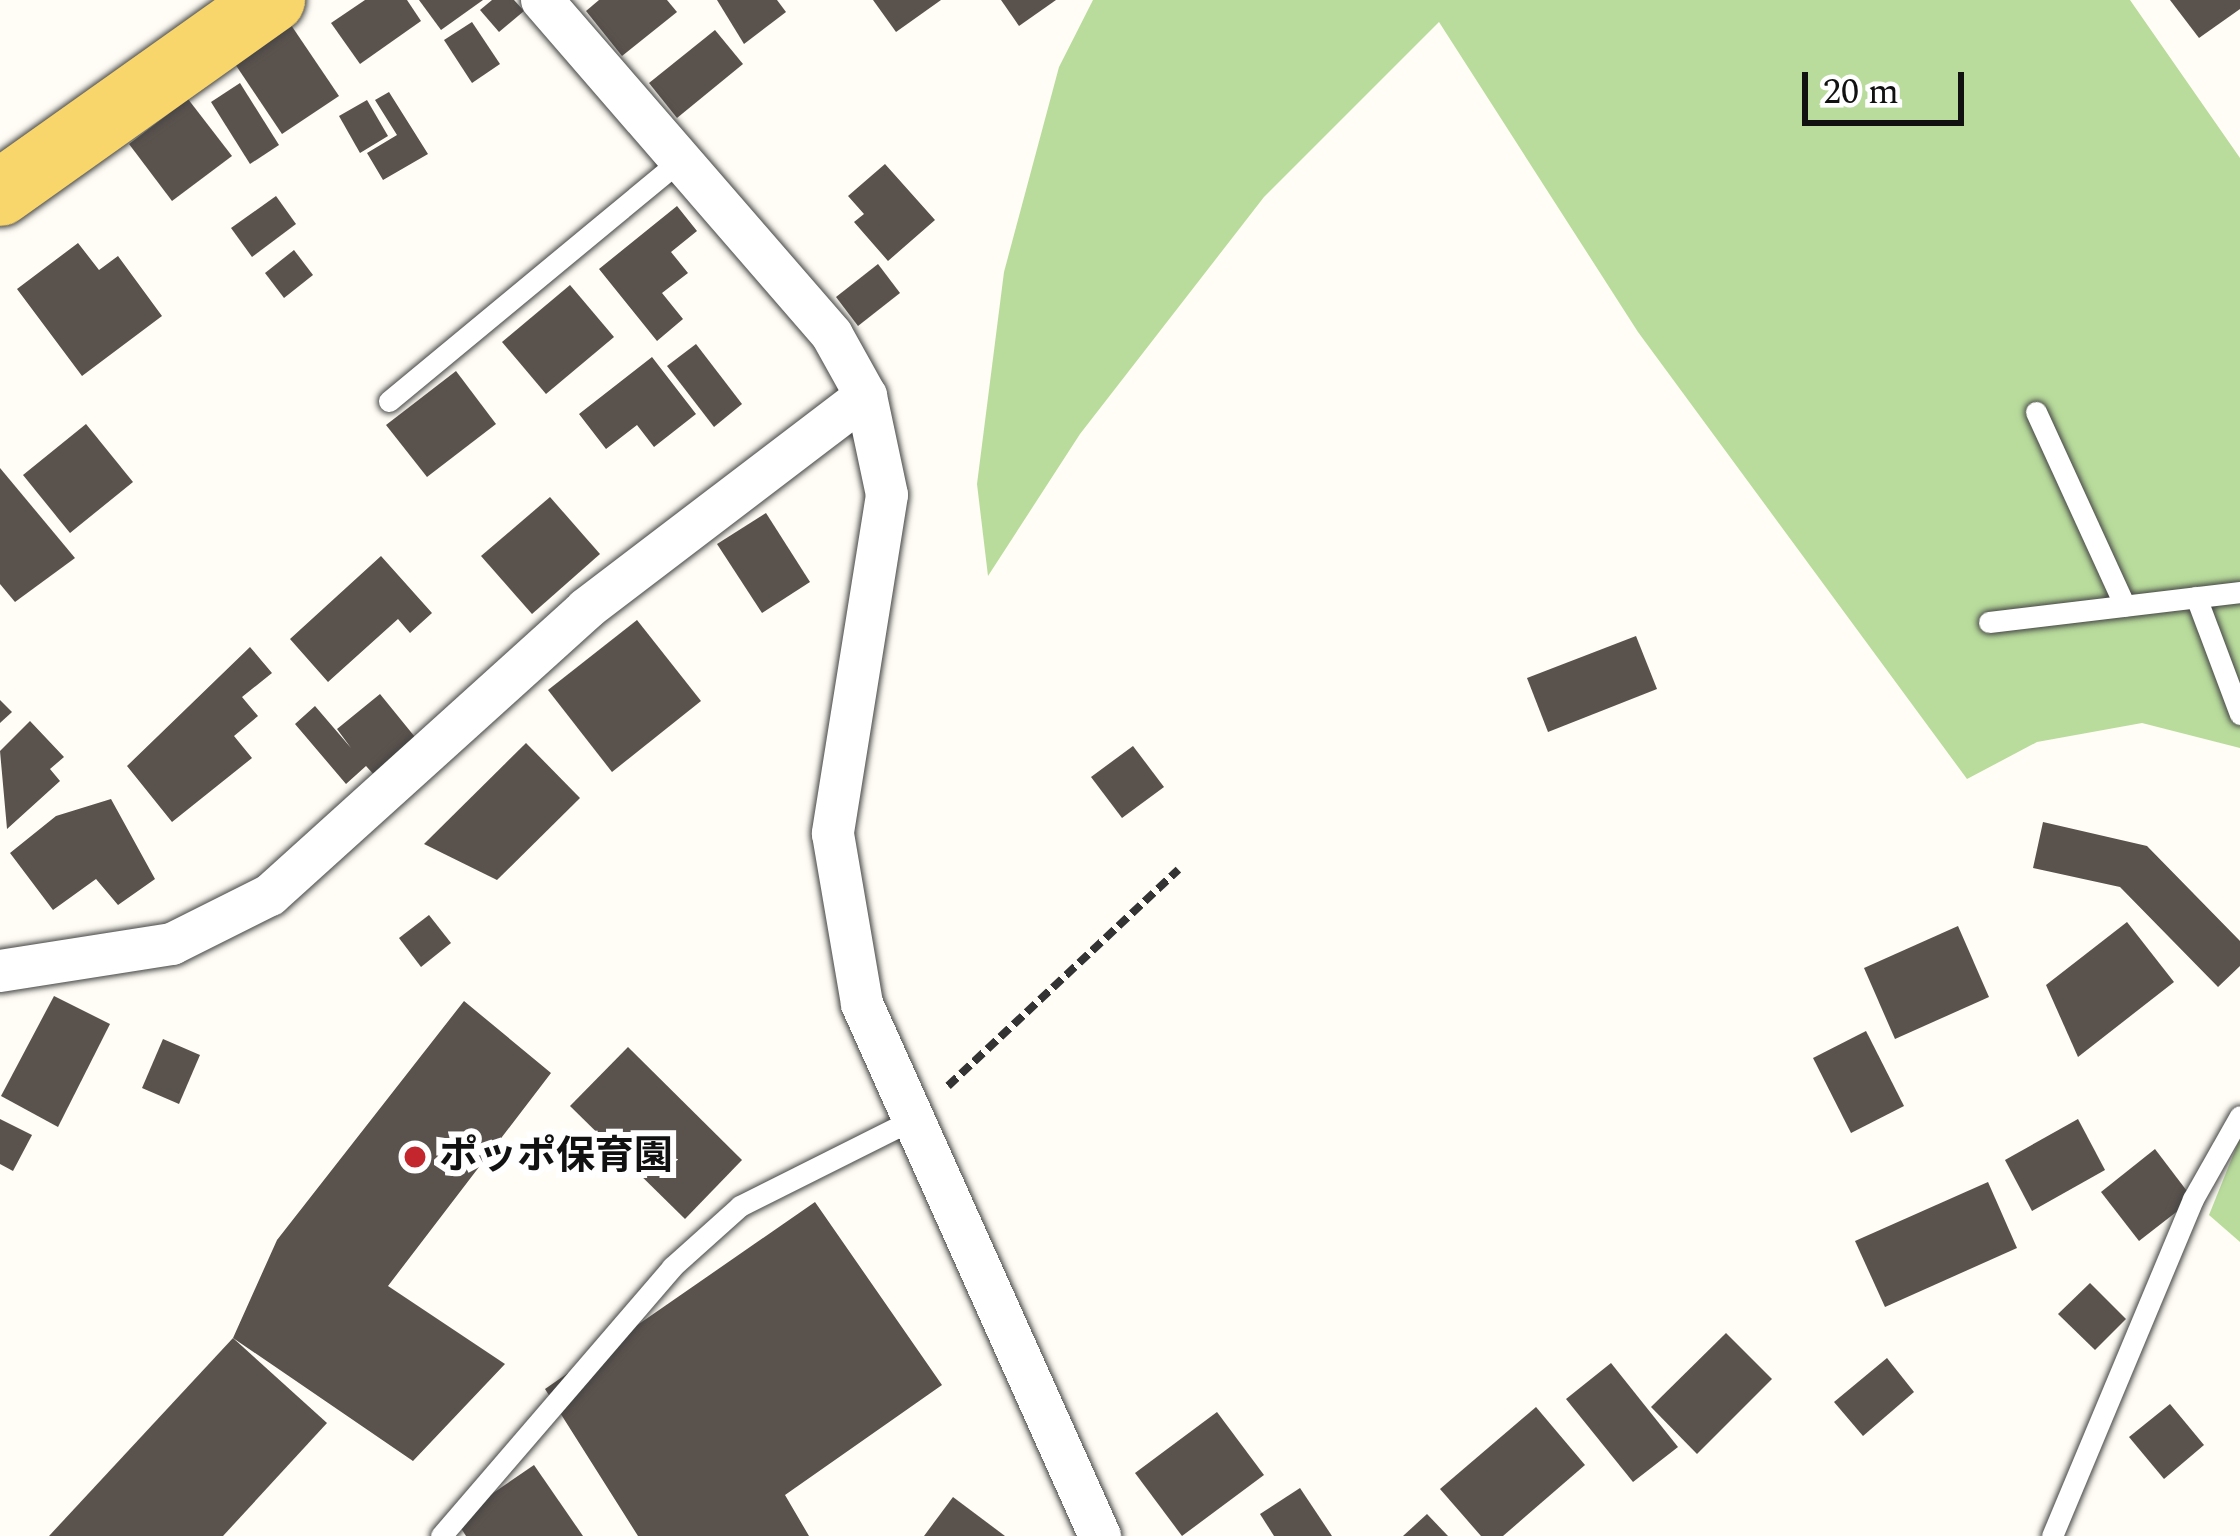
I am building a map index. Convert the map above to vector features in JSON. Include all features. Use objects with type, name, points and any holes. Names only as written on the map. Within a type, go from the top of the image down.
[{"type":"main road","points":[[0,193],[272,0]]},
{"type":"street","points":[[542,0],[832,335],[866,396],[887,495],[833,834],[862,1004],[1100,1536]]},
{"type":"street","points":[[0,971],[172,944],[270,895],[586,609],[866,396]]},
{"type":"lane","points":[[389,401],[680,160]]},
{"type":"lane","points":[[2036,412],[2125,606]]},
{"type":"lane","points":[[1989,622],[2240,592]]},
{"type":"lane","points":[[2195,597],[2240,714]]},
{"type":"lane","points":[[2052,1536],[2193,1199],[2240,1116]]},
{"type":"lane","points":[[454,1530],[672,1268],[740,1206],[914,1119]]},
{"type":"path","points":[[914,1119],[1178,870]]},
{"type":"green space","points":[[1093,0],[2130,0],[2240,158],[2240,748],[2142,723],[2037,742],[1967,779],[1638,332],[1439,22],[1264,197],[1080,434],[988,576],[977,484],[1004,272],[1059,67]]},
{"type":"green space","points":[[2240,1138],[2240,1242],[2209,1215]]},
{"type":"building","points":[[365,0],[407,0],[421,21],[360,64],[331,23]]},
{"type":"building","points":[[419,0],[483,0],[441,30]]},
{"type":"building","points":[[492,0],[514,0],[524,11],[499,32],[480,10]]},
{"type":"building","points":[[599,0],[667,0],[677,12],[622,56],[586,11]]},
{"type":"building","points":[[717,0],[777,0],[786,12],[744,44]]},
{"type":"building","points":[[873,0],[941,0],[896,32]]},
{"type":"building","points":[[1001,0],[1056,0],[1019,26]]},
{"type":"building","points":[[2170,0],[2240,0],[2240,9],[2199,38]]},
{"type":"building","points":[[472,22],[500,64],[472,83],[444,40]]},
{"type":"building","points":[[291,25],[339,96],[282,134],[235,64]]},
{"type":"building","points":[[715,30],[743,64],[677,118],[649,83]]},
{"type":"building","points":[[240,83],[279,145],[250,164],[211,102]]},
{"type":"building","points":[[389,92],[428,154],[383,180],[367,153],[397,135],[375,100]]},
{"type":"building","points":[[188,99],[232,156],[172,201],[129,144]]},
{"type":"building","points":[[367,100],[388,136],[360,153],[339,116]]},
{"type":"building","points":[[885,164],[935,220],[888,261],[854,222],[864,214],[848,196]]},
{"type":"building","points":[[276,196],[296,224],[252,257],[231,228]]},
{"type":"building","points":[[677,206],[697,231],[671,252],[688,273],[662,293],[683,319],[657,341],[599,269]]},
{"type":"building","points":[[78,243],[99,270],[118,256],[162,316],[82,376],[17,289]]},
{"type":"building","points":[[294,250],[313,275],[284,298],[265,273]]},
{"type":"building","points":[[878,264],[900,293],[858,326],[836,297]]},
{"type":"building","points":[[570,285],[614,337],[546,394],[502,342]]},
{"type":"building","points":[[696,344],[742,404],[714,427],[667,366]]},
{"type":"building","points":[[652,357],[696,414],[654,447],[637,425],[606,449],[579,414]]},
{"type":"building","points":[[456,371],[496,424],[427,477],[386,425]]},
{"type":"building","points":[[86,424],[133,482],[70,533],[23,475]]},
{"type":"building","points":[[0,468],[75,558],[15,602],[0,584]]},
{"type":"building","points":[[550,497],[600,554],[532,614],[481,556]]},
{"type":"building","points":[[766,513],[810,582],[762,613],[717,544]]},
{"type":"building","points":[[381,556],[432,613],[410,633],[398,619],[328,682],[290,639]]},
{"type":"building","points":[[637,620],[701,701],[612,772],[548,690]]},
{"type":"building","points":[[1636,636],[1657,689],[1548,732],[1527,678]]},
{"type":"building","points":[[250,647],[272,673],[242,697],[258,716],[234,736],[252,758],[172,822],[127,766]]},
{"type":"building","points":[[380,694],[419,742],[376,777],[366,766],[346,784],[295,724],[315,706],[351,748],[337,729]]},
{"type":"building","points":[[0,700],[12,712],[0,723]]},
{"type":"building","points":[[30,721],[64,757],[50,769],[60,781],[7,829],[0,751]]},
{"type":"building","points":[[526,743],[580,798],[497,880],[424,844]]},
{"type":"building","points":[[1133,746],[1164,787],[1122,818],[1091,777]]},
{"type":"building","points":[[111,799],[155,879],[118,905],[96,879],[53,910],[10,853],[56,816]]},
{"type":"building","points":[[2043,822],[2147,846],[2240,941],[2240,966],[2218,987],[2120,887],[2033,868]]},
{"type":"building","points":[[429,915],[451,943],[421,967],[399,938]]},
{"type":"building","points":[[2127,922],[2174,982],[2078,1057],[2046,985]]},
{"type":"building","points":[[1958,926],[1989,997],[1895,1039],[1864,968]]},
{"type":"building","points":[[54,996],[110,1024],[58,1127],[1,1096]]},
{"type":"building","name":"ポッポ保育園","points":[[464,1001],[551,1073],[388,1286],[505,1364],[413,1461],[233,1338],[277,1240]]},
{"type":"building","points":[[1866,1031],[1904,1106],[1851,1133],[1813,1058]]},
{"type":"building","points":[[163,1039],[200,1055],[179,1104],[142,1088]]},
{"type":"building","points":[[628,1047],[742,1160],[685,1219],[570,1106]]},
{"type":"building","points":[[0,1119],[32,1135],[13,1171],[0,1164]]},
{"type":"building","points":[[2078,1119],[2105,1170],[2032,1211],[2005,1160]]},
{"type":"building","points":[[2155,1149],[2193,1199],[2139,1241],[2101,1192]]},
{"type":"building","points":[[1988,1182],[2017,1248],[1885,1307],[1855,1241]]},
{"type":"building","points":[[815,1202],[942,1385],[785,1495],[809,1536],[638,1536],[545,1389]]},
{"type":"building","points":[[2090,1283],[2126,1319],[2095,1350],[2058,1314]]},
{"type":"building","points":[[1726,1333],[1772,1379],[1697,1454],[1651,1407]]},
{"type":"building","points":[[233,1338],[327,1423],[223,1536],[49,1536]]},
{"type":"building","points":[[1887,1358],[1914,1392],[1863,1436],[1834,1402]]},
{"type":"building","points":[[1611,1363],[1678,1447],[1633,1482],[1566,1399]]},
{"type":"building","points":[[2170,1404],[2204,1445],[2164,1479],[2129,1437]]},
{"type":"building","points":[[1536,1407],[1585,1465],[1503,1536],[1481,1536],[1440,1489]]},
{"type":"building","points":[[1217,1412],[1264,1475],[1182,1536],[1135,1473]]},
{"type":"building","points":[[534,1465],[583,1536],[466,1536],[455,1519]]},
{"type":"building","points":[[1300,1488],[1332,1536],[1274,1536],[1260,1514]]},
{"type":"building","points":[[953,1497],[1005,1536],[924,1536]]},
{"type":"building","points":[[1427,1514],[1448,1536],[1403,1536]]},
{"type":"place","name":"ポッポ保育園","points":[[415,1157]]}]
